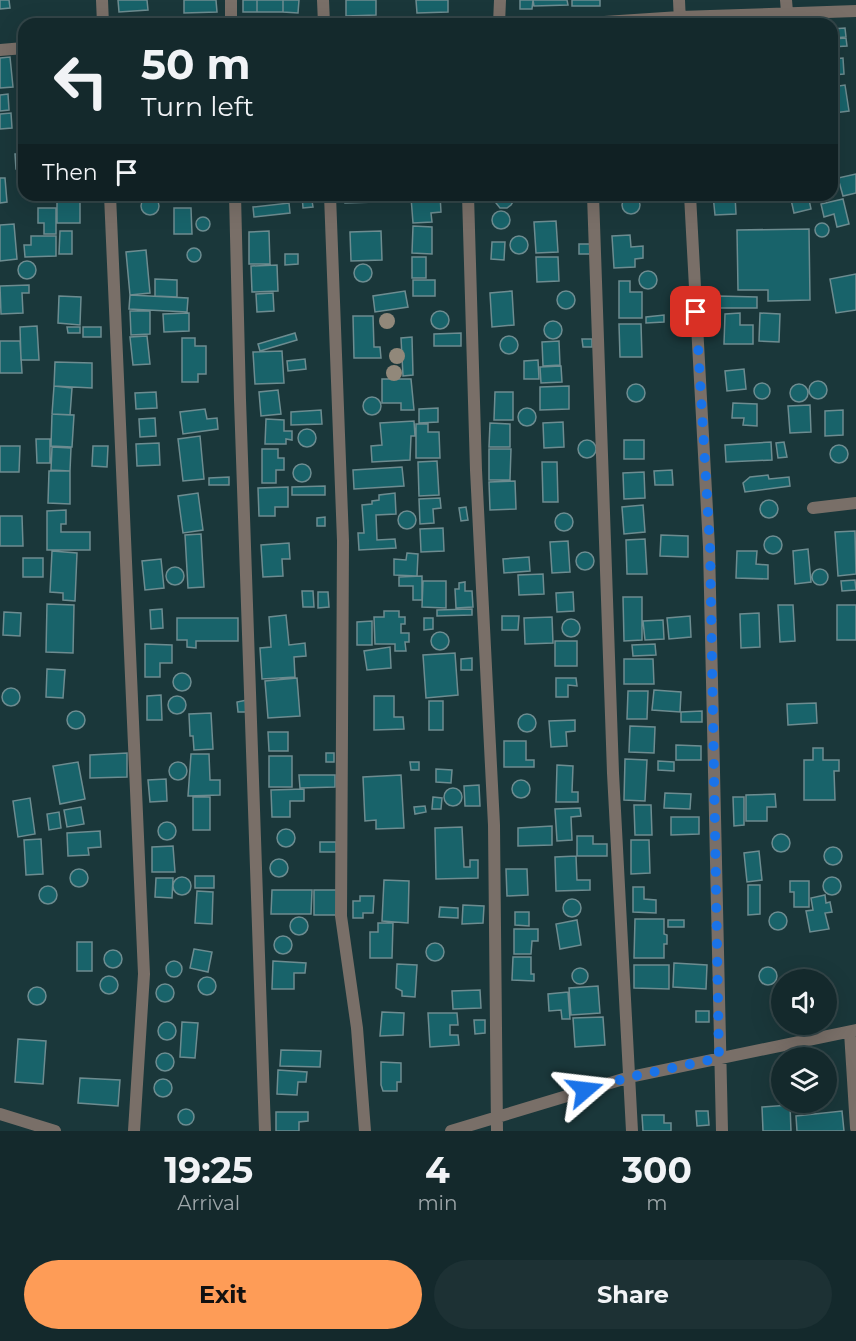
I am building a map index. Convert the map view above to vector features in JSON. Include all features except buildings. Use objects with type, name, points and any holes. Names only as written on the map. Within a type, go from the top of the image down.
[{"type":"street","points":[[102,0],[103,18]]},
{"type":"street","points":[[231,0],[231,18]]},
{"type":"street","points":[[323,0],[324,18]]},
{"type":"street","points":[[500,0],[500,18]]},
{"type":"street","points":[[679,0],[680,18]]},
{"type":"street","points":[[695,18],[787,6],[856,11]]},
{"type":"street","points":[[0,50],[18,48]]},
{"type":"street","points":[[110,201],[144,974],[134,1131]]},
{"type":"street","points":[[235,201],[241,453],[265,1131]]},
{"type":"street","points":[[330,201],[343,541],[341,916],[357,1028],[365,1131]]},
{"type":"street","points":[[468,201],[476,470],[494,825],[497,1131]]},
{"type":"street","points":[[593,201],[613,773],[632,1131]]},
{"type":"street","points":[[690,201],[710,547],[722,1131]]},
{"type":"street","points":[[813,508],[856,503]]},
{"type":"street","points":[[451,1131],[630,1077],[853,1031],[856,1128]]},
{"type":"street","points":[[0,1114],[55,1131]]},
{"type":"route","points":[[585,1090],[630,1077],[719,1058],[710,547],[696,312]]}]
